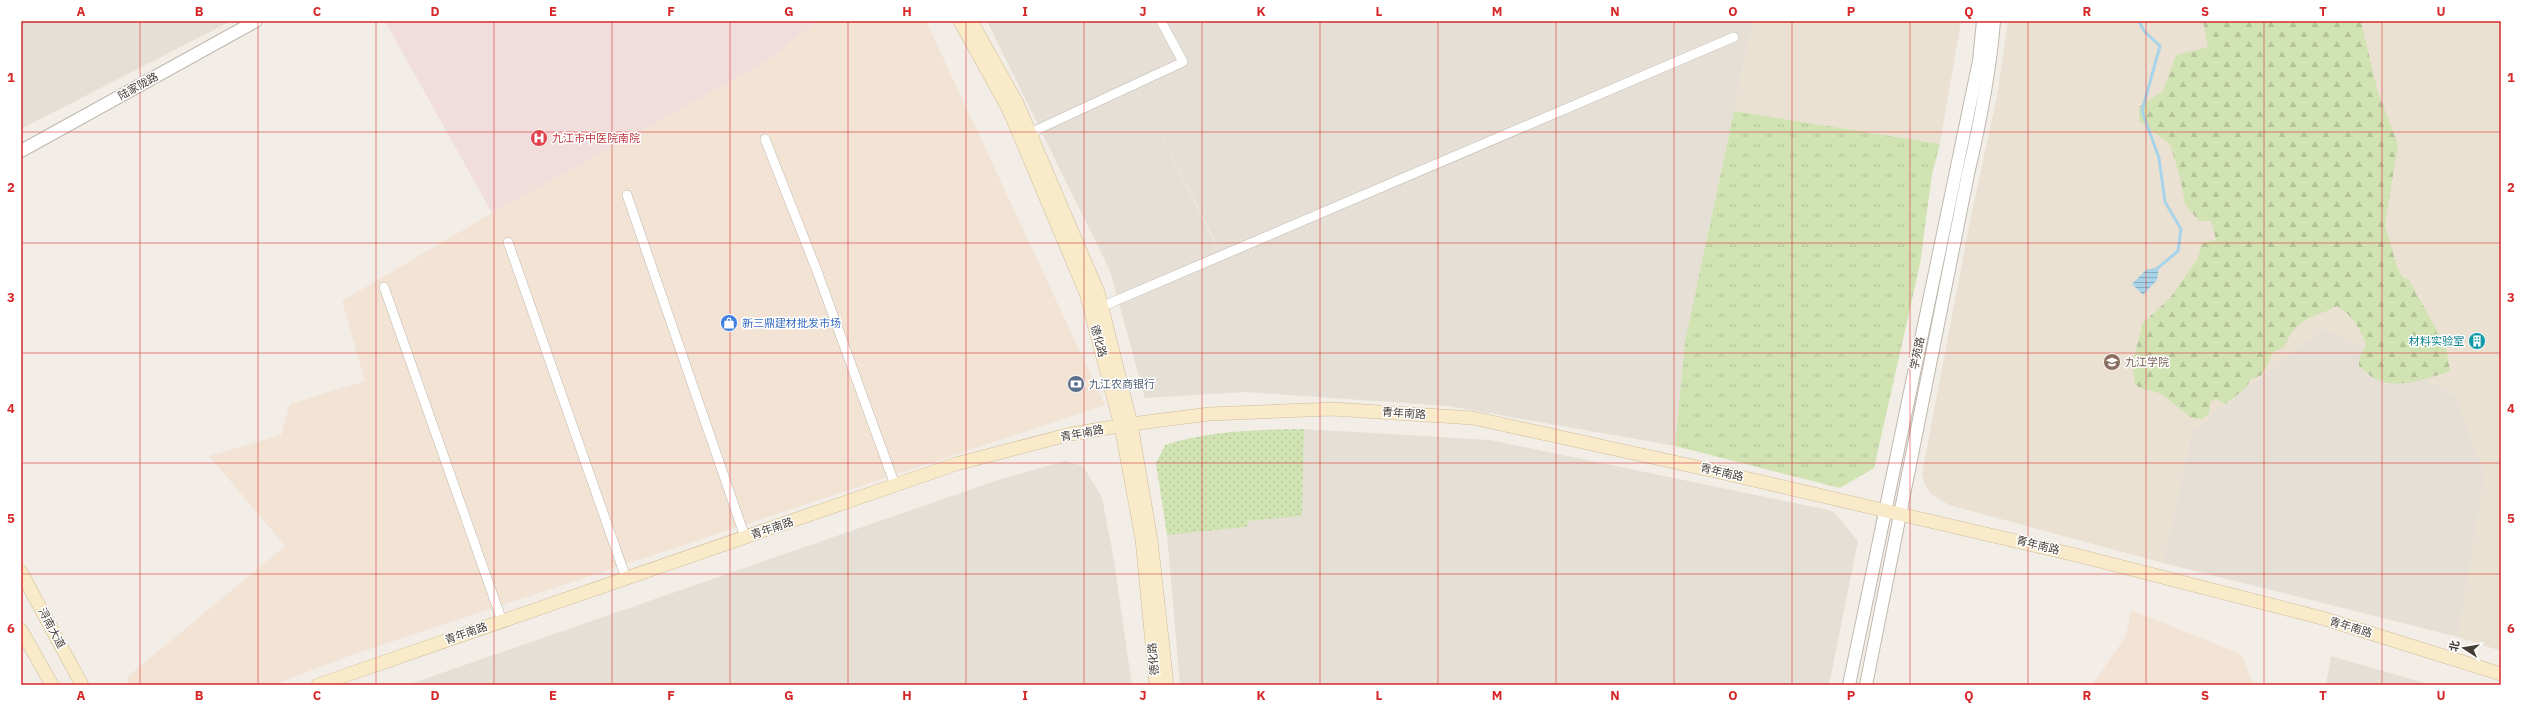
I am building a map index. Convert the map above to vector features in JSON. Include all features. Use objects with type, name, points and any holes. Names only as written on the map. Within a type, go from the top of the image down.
[{"type":"main road","name":"德化路","points":[[960,21],[1009,110],[1086,293],[1126,425],[1142,539],[1156,685]]},
{"type":"main road","name":"德化路","points":[[971,21],[1017,103],[1098,292],[1151,540],[1167,685]]},
{"type":"main road","name":"青年南路","points":[[318,685],[956,464],[1071,434],[1126,425],[1209,414],[1332,409],[1473,418],[1715,470],[1901,515],[2023,541],[2322,618],[2501,674]]},
{"type":"main road","name":"浔南大道","points":[[21,572],[82,685]]},
{"type":"main road","points":[[21,630],[52,685]]},
{"type":"street","name":"陆家陇路","points":[[21,151],[256,21]]},
{"type":"street","points":[[1030,133],[1183,62],[1160,21]]},
{"type":"street","name":"学苑路","points":[[1849,685],[1884,511],[1980,61],[1983,21]]},
{"type":"street","name":"学苑路","points":[[1866,685],[1967,182],[1982,115],[1991,59],[1994,21]]},
{"type":"street","points":[[1101,307],[1734,37]]},
{"type":"street","points":[[764,139],[817,271],[895,485]]},
{"type":"street","points":[[627,195],[745,537]]},
{"type":"street","points":[[508,242],[626,578]]},
{"type":"street","points":[[384,288],[502,621]]},
{"type":"shaded area","points":[[21,21],[231,21],[21,129]]},
{"type":"shaded area","name":"九江市中医院南院","points":[[385,21],[817,21],[764,63],[492,213]]},
{"type":"shaded area","points":[[817,21],[926,21],[1105,405],[346,657],[273,685],[123,685],[129,682],[127,677],[285,546],[209,456],[281,435],[290,404],[365,381],[342,301],[492,213],[764,63]]},
{"type":"shaded area","points":[[987,21],[1753,21],[1685,341],[1675,446],[1449,406],[1246,392],[1145,398],[1110,271]],"holes":[[[1118,49],[1213,238],[1229,272]]]},
{"type":"shaded area","points":[[1753,21],[1961,21],[1940,144],[1734,111]]},
{"type":"shaded area","name":"九江学院","points":[[2008,21],[2501,21],[2501,651],[2458,637],[2485,475],[2455,395],[2323,328],[2192,431],[2163,563],[1949,505],[1931,494],[1925,485],[1922,474],[1970,221],[1997,96]]},
{"type":"shaded area","points":[[2323,328],[2455,395],[2485,475],[2458,637],[2163,563],[2192,431]]},
{"type":"shaded area","points":[[1304,429],[1490,440],[1833,511],[1858,541],[1829,685],[1180,685],[1167,535],[1247,527],[1248,521],[1302,516]]},
{"type":"shaded area","points":[[1065,461],[1083,466],[1102,498],[1113,554],[1132,685],[407,685],[998,480]]},
{"type":"shaded area","points":[[2131,610],[2241,654],[2254,685],[2092,685],[2126,636]]},
{"type":"shaded area","points":[[2331,656],[2432,685],[2326,685]]},
{"type":"green space","points":[[2203,21],[2361,21],[2377,89],[2398,145],[2385,225],[2397,266],[2402,277],[2409,280],[2446,347],[2450,371],[2423,380],[2402,383],[2383,382],[2374,378],[2359,366],[2359,358],[2366,346],[2362,334],[2356,323],[2348,314],[2337,306],[2300,324],[2289,337],[2284,347],[2273,352],[2262,375],[2251,379],[2245,389],[2225,404],[2216,399],[2210,402],[2209,413],[2203,419],[2191,418],[2162,394],[2140,388],[2135,384],[2132,364],[2143,323],[2170,298],[2197,260],[2202,243],[2216,240],[2211,221],[2199,221],[2185,204],[2180,177],[2170,144],[2139,121],[2139,107],[2163,91],[2176,55],[2208,47]]},
{"type":"green space","points":[[1734,111],[1940,144],[1932,174],[1920,264],[1874,468],[1840,488],[1675,446],[1685,341]]},
{"type":"green space","points":[[1304,429],[1302,516],[1248,521],[1247,527],[1167,535],[1156,463],[1165,445],[1199,436],[1234,432]]},
{"type":"water","points":[[2159,267],[2157,280],[2143,295],[2132,284],[2146,270]]},
{"type":"waterway","points":[[2139,21],[2144,31],[2160,46],[2142,111],[2159,158],[2165,202],[2181,229],[2178,251],[2159,267]]},
{"type":"place","name":"九江市中医院南院","points":[[539,138]]},
{"type":"place","name":"新三鼎建材批发市场","points":[[729,323]]},
{"type":"place","name":"材料实验室","points":[[2477,341]]},
{"type":"place","name":"九江学院","points":[[2112,362]]},
{"type":"place","name":"九江农商银行","points":[[1076,384]]}]
